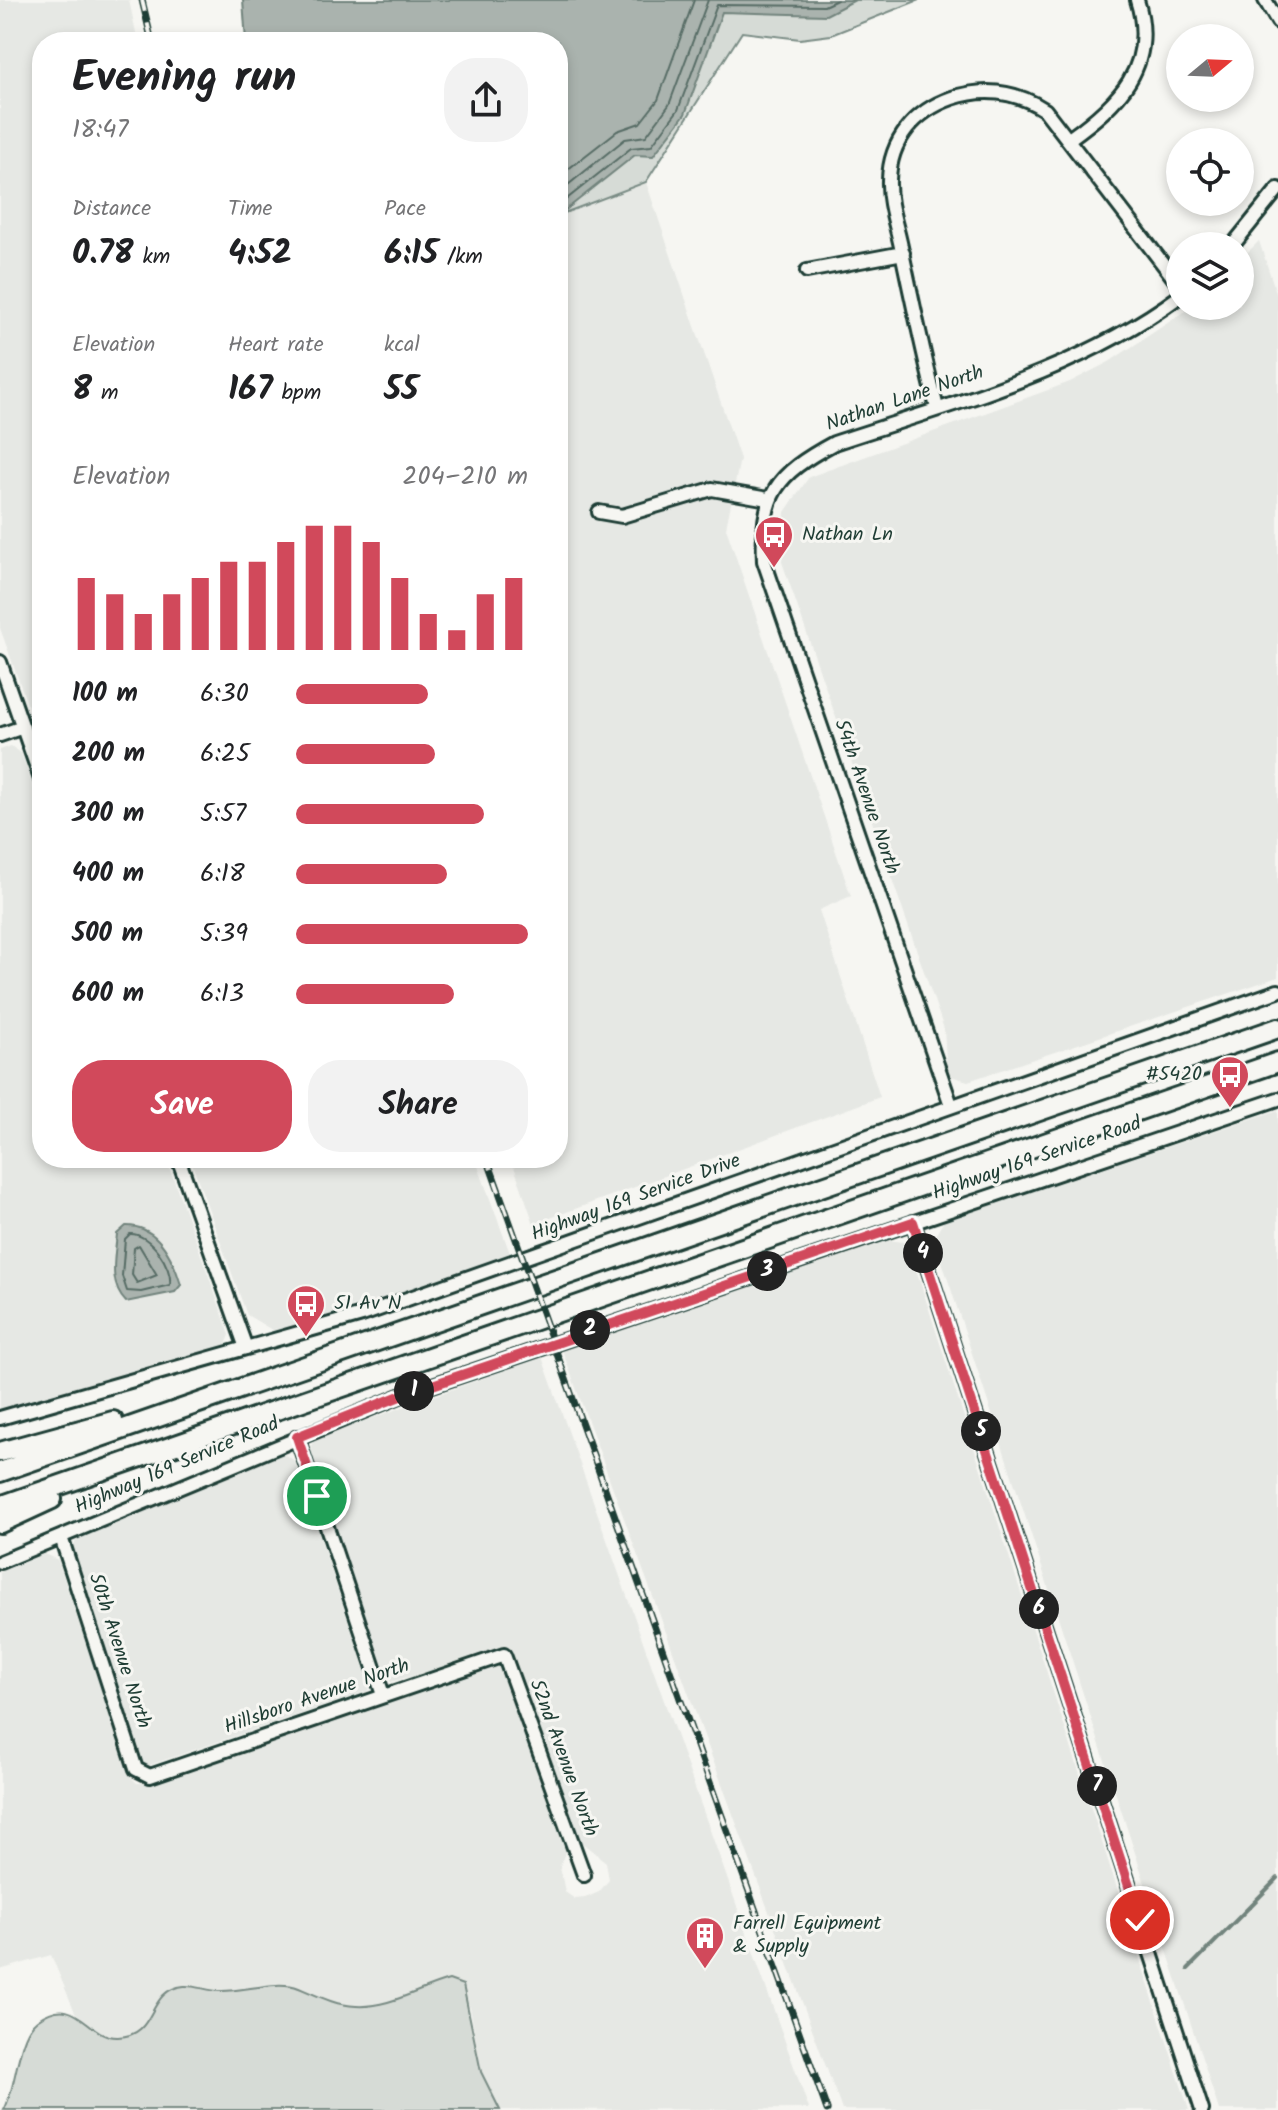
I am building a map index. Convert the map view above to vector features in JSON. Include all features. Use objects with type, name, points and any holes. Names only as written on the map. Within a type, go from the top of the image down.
[{"type":"highway","points":[[0,1472],[1278,1028]]},
{"type":"highway","points":[[0,1506],[1278,1062]]},
{"type":"highway","points":[[0,1452],[128,1416],[182,1408]]},
{"type":"highway","points":[[0,1523],[153,1453]]},
{"type":"street","points":[[1069,139],[1113,105],[1129,85],[1142,35],[1137,0]]},
{"type":"street","points":[[1265,0],[1278,22]]},
{"type":"street","points":[[937,408],[889,180],[900,138],[912,120],[925,111],[970,93],[1013,94],[1045,110],[1166,267]]},
{"type":"street","points":[[1243,232],[1278,189]]},
{"type":"street","points":[[807,271],[903,253]]},
{"type":"street","name":"Nathan Lane North","points":[[768,499],[785,476],[834,443],[1088,354],[1132,330],[1166,306]]},
{"type":"street","points":[[599,512],[622,516],[712,489],[768,499]]},
{"type":"street","name":"54th Avenue North","points":[[768,499],[762,529],[764,561],[951,1105]]},
{"type":"street","points":[[0,662],[32,753]]},
{"type":"street","points":[[0,735],[23,727]]},
{"type":"street","name":"Highway 169 Service Drive","points":[[0,1418],[362,1315],[1278,991]]},
{"type":"street","name":"Highway 169 Service Road","points":[[0,1562],[400,1396],[1278,1099]]},
{"type":"street","points":[[182,1168],[246,1348]]},
{"type":"street","points":[[913,1222],[1202,2110]]},
{"type":"street","points":[[297,1437],[383,1695]]},
{"type":"street","name":"50th Avenue North","points":[[61,1537],[136,1769],[142,1775]]},
{"type":"street","name":"Hillsboro Avenue North","points":[[142,1775],[150,1776],[504,1655]]},
{"type":"street","name":"52nd Avenue North","points":[[504,1655],[584,1875]]},
{"type":"shaded area","points":[[0,0],[129,0],[136,32],[32,32],[32,717],[0,628]]},
{"type":"shaded area","points":[[374,0],[919,0],[831,35],[800,39],[742,32],[646,182],[568,212],[568,32],[514,32]]},
{"type":"shaded area","points":[[646,182],[740,459],[726,528],[851,896],[819,910],[880,1097],[534,1224],[514,1168],[568,1168],[568,211]]},
{"type":"shaded area","points":[[1259,241],[1278,298],[1278,977],[968,1081],[947,1075],[944,1029],[782,562],[785,512],[809,477],[1070,382],[1109,362],[1172,320],[1254,320],[1254,246]]},
{"type":"shaded area","points":[[11,746],[21,753],[32,783],[32,1168],[170,1168],[230,1335],[225,1347],[0,1409],[0,750]]},
{"type":"shaded area","points":[[1278,1110],[1278,2110],[1219,2110],[934,1237],[944,1221]]},
{"type":"shaded area","points":[[194,1168],[479,1168],[511,1256],[284,1329],[272,1330],[247,1315]]},
{"type":"shaded area","points":[[889,1240],[903,1242],[910,1251],[1189,2110],[842,2110],[562,1350]]},
{"type":"shaded area","points":[[542,1357],[809,2109],[500,2110],[481,2072],[470,2007],[449,1980],[393,2001],[358,2007],[311,1996],[297,1987],[223,1992],[188,1985],[172,1988],[151,2013],[145,2029],[131,2036],[113,2038],[98,2032],[75,2012],[51,1955],[0,1970],[0,1572],[44,1554],[58,1560],[130,1776],[137,1783],[156,1783],[493,1665],[502,1665],[567,1846],[560,1867],[565,1892],[575,1899],[599,1892],[609,1880],[606,1862],[581,1842],[509,1648],[391,1682],[381,1674],[309,1451],[314,1439]]},
{"type":"shaded area","points":[[283,1454],[294,1460],[370,1685],[368,1691],[147,1766],[142,1762],[72,1552],[73,1545],[78,1539]]},
{"type":"shaded area","points":[[449,1980],[463,1985],[481,2072],[500,2110],[4,2110],[25,2037],[37,2020],[51,2012],[72,2013],[98,2031],[118,2037],[131,2035],[140,2029],[163,1996],[172,1989],[184,1986],[220,1991],[281,1985],[299,1988],[341,2004],[368,2006],[392,2001]]},
{"type":"water","points":[[243,0],[855,0],[826,15],[722,12],[685,114],[653,156],[635,155],[568,208],[568,32],[245,32]]},
{"type":"water","points":[[126,1226],[147,1231],[169,1254],[181,1285],[175,1292],[126,1302],[120,1295],[114,1261],[117,1234]]},
{"type":"waterway","points":[[1188,1969],[1278,1878]]},
{"type":"railway","points":[[142,0],[150,32]]},
{"type":"railway","points":[[491,1168],[827,2110]]},
{"type":"place","name":"Nathan Ln","points":[[774,569]]},
{"type":"place","name":"#5420","points":[[1230,1109]]},
{"type":"place","name":"51 Av N","points":[[306,1338]]},
{"type":"place","name":"Farrell Equipment & Supply","points":[[705,1970]]},
{"type":"route","points":[[317,1496],[297,1437],[400,1396],[913,1222],[1140,1920]]}]
